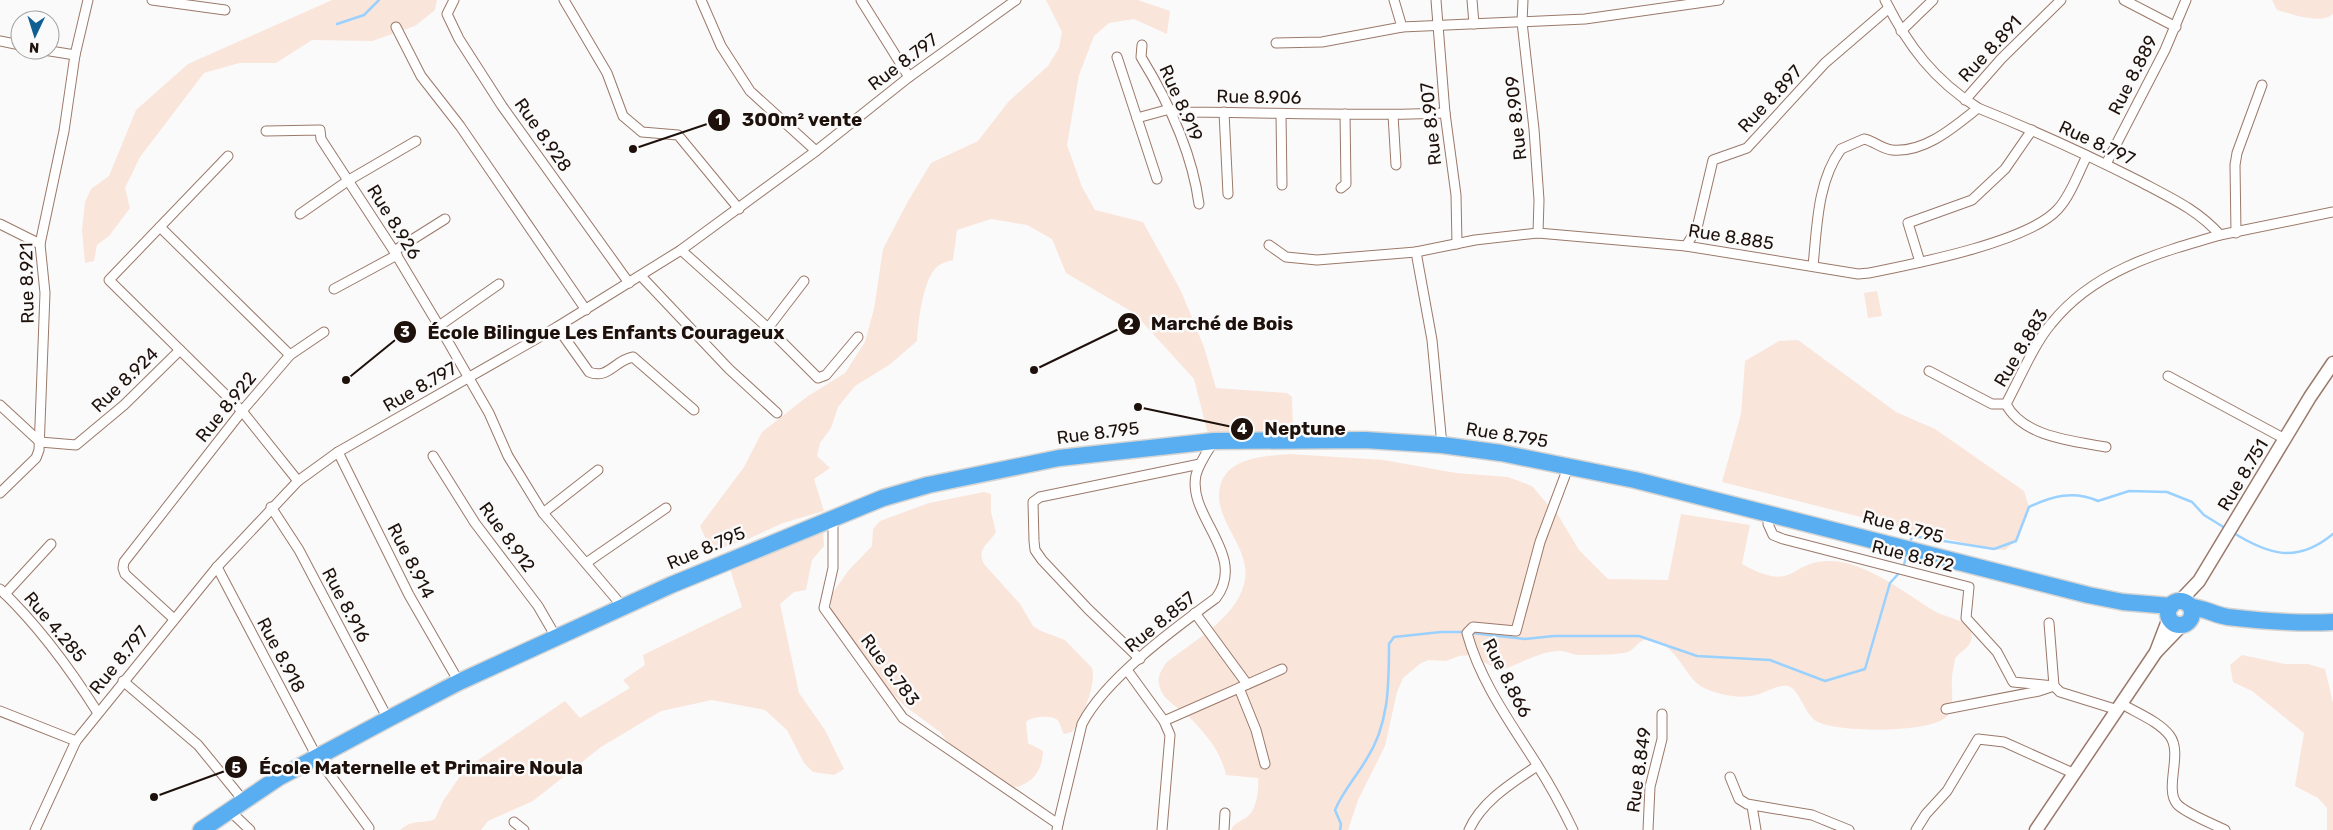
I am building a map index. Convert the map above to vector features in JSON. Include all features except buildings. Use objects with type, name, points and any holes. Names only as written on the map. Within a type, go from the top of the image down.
[{"type":"highway","name":"Rue 8.795","points":[[202,830],[243,800],[317,757],[459,682],[556,636],[770,543],[883,498],[928,485],[1059,458],[1214,441],[1364,440],[1442,445],[1569,466],[1769,513],[2034,583],[2123,602],[2180,613],[2281,621],[2333,622]]},
{"type":"main road","name":"Rue 8.751","points":[[2036,830],[2156,652],[2284,439],[2333,363]]},
{"type":"street","name":"Rue 8.921","points":[[0,494],[36,458],[40,442],[45,293],[40,244],[64,131],[75,56],[88,0]]},
{"type":"street","points":[[152,0],[226,10]]},
{"type":"street","name":"Rue 8.928","points":[[454,0],[447,14],[459,39],[502,106],[629,283]]},
{"type":"street","points":[[564,0],[607,73],[623,116],[642,132],[678,135],[739,208]]},
{"type":"street","points":[[701,0],[721,46],[750,91],[816,151]]},
{"type":"street","points":[[861,0],[909,77]]},
{"type":"street","name":"Rue 8.797","points":[[35,830],[76,741],[217,567],[298,481],[338,452],[586,310],[680,250],[816,151],[909,77],[1016,0]]},
{"type":"street","points":[[1394,0],[1402,27]]},
{"type":"street","name":"Rue 8.907","points":[[1436,0],[1445,112],[1456,196],[1457,244]]},
{"type":"street","points":[[1472,0],[1474,24]]},
{"type":"street","name":"Rue 8.909","points":[[1523,0],[1522,22],[1535,138],[1539,200],[1538,233]]},
{"type":"street","points":[[1276,42],[1322,42],[1402,27],[1522,22],[1632,14],[1719,0]]},
{"type":"street","points":[[1901,30],[1933,0]]},
{"type":"street","name":"Rue 8.891","points":[[1965,100],[2001,59],[2061,0]]},
{"type":"street","points":[[2124,0],[2176,27]]},
{"type":"street","name":"Rue 8.889","points":[[2106,164],[2176,27],[2186,0]]},
{"type":"street","name":"Rue 8.797","points":[[1887,4],[1901,30],[1930,70],[1945,85],[1965,100],[1978,108],[2106,164],[2194,210],[2207,220],[2220,235]]},
{"type":"street","name":"Rue 8.897","points":[[1686,246],[1699,220],[1713,160],[1747,148],[1825,63],[1887,4]]},
{"type":"street","points":[[396,27],[421,76],[460,126],[586,310]]},
{"type":"street","name":"Rue 8.919","points":[[1142,45],[1141,57],[1177,125],[1197,190],[1199,204]]},
{"type":"street","points":[[60,53],[75,56]]},
{"type":"street","points":[[1117,57],[1157,179]]},
{"type":"street","points":[[2236,233],[2235,165],[2237,153],[2262,85]]},
{"type":"street","points":[[1813,266],[1818,211],[1828,175],[1841,149],[1864,139],[1883,148],[1905,150],[1938,138],[1978,108]]},
{"type":"street","name":"Rue 8.906","points":[[1137,118],[1170,109],[1181,112],[1281,114],[1393,115],[1445,112]]},
{"type":"street","points":[[1224,112],[1228,194]]},
{"type":"street","points":[[1281,114],[1282,185]]},
{"type":"street","points":[[1341,188],[1346,184],[1347,179],[1345,114]]},
{"type":"street","points":[[1393,115],[1396,165]]},
{"type":"street","name":"Rue 8.926","points":[[266,131],[320,130],[322,139],[396,253],[470,377],[489,413],[508,456],[543,513],[623,607]]},
{"type":"street","points":[[1920,262],[1908,223],[1972,200],[2006,169],[2032,130]]},
{"type":"street","points":[[300,214],[349,180],[416,141]]},
{"type":"street","points":[[180,350],[109,280],[228,156]]},
{"type":"street","name":"Rue 8.885","points":[[1269,245],[1286,257],[1318,260],[1416,252],[1457,244],[1538,233],[1686,246],[1858,274],[1920,262],[2030,229],[2047,220],[2059,208],[2070,191],[2087,156]]},
{"type":"street","points":[[2220,235],[2333,212]]},
{"type":"street","points":[[334,288],[396,253],[445,219]]},
{"type":"street","points":[[0,224],[40,244]]},
{"type":"street","points":[[160,228],[290,355]]},
{"type":"street","name":"Rue 8.883","points":[[1929,372],[1992,404],[2006,404],[2049,325],[2072,299],[2106,277],[2139,260],[2162,251],[2220,235]]},
{"type":"street","points":[[680,250],[768,328],[818,378],[826,375],[858,336]]},
{"type":"street","points":[[1416,252],[1432,340],[1442,445]]},
{"type":"street","points":[[641,276],[710,349],[777,413]]},
{"type":"street","points":[[768,328],[804,281]]},
{"type":"street","points":[[440,326],[499,284]]},
{"type":"street","points":[[557,327],[589,372],[595,375],[604,374],[628,358],[633,357],[694,410]]},
{"type":"street","name":"Rue 8.922","points":[[174,618],[125,574],[124,562],[242,412],[290,355],[324,332]]},
{"type":"street","name":"Rue 8.924","points":[[40,442],[70,446],[80,443],[124,406],[180,350],[242,412],[298,481]]},
{"type":"street","points":[[2168,376],[2284,439]]},
{"type":"street","points":[[2006,404],[2012,415],[2033,430],[2106,447]]},
{"type":"street","points":[[0,405],[40,442]]},
{"type":"street","name":"Rue 8.857","points":[[1058,827],[1082,724],[1094,705],[1127,670],[1195,613],[1216,598],[1223,589],[1226,574],[1225,560],[1196,493],[1196,476],[1200,464],[1214,441]]},
{"type":"street","name":"Rue 8.914","points":[[338,452],[409,595],[459,682]]},
{"type":"street","name":"Rue 8.912","points":[[433,456],[475,523],[538,606],[556,636]]},
{"type":"street","points":[[1140,659],[1088,609],[1035,550],[1033,502],[1040,497],[1200,464]]},
{"type":"street","name":"Rue 8.866","points":[[1569,466],[1540,542],[1516,631],[1473,627],[1466,633],[1482,674],[1573,830]]},
{"type":"street","points":[[543,513],[598,470]]},
{"type":"street","name":"Rue 8.916","points":[[271,508],[298,550],[388,719]]},
{"type":"street","points":[[586,563],[666,508]]},
{"type":"street","name":"Rue 8.872","points":[[1769,513],[1768,524],[1773,535],[1783,539],[1969,587],[1966,618],[1997,652],[2013,682],[2054,686],[2060,692],[2120,707],[2161,727],[2170,735],[2175,744],[2173,796],[2178,805],[2225,830]]},
{"type":"street","name":"Rue 8.783","points":[[833,518],[833,568],[824,608],[903,718],[1058,827]]},
{"type":"street","points":[[3,591],[51,544]]},
{"type":"street","name":"Rue 8.918","points":[[217,567],[317,757],[370,828]]},
{"type":"street","name":"Rue 4.285","points":[[3,591],[26,613],[64,660],[98,713]]},
{"type":"street","points":[[1195,613],[1243,686],[1265,764]]},
{"type":"street","points":[[1946,709],[2038,691],[2054,686],[2049,623]]},
{"type":"street","points":[[1164,721],[1282,669]]},
{"type":"street","points":[[1127,670],[1164,721],[1170,735],[1162,830]]},
{"type":"street","points":[[123,681],[198,744],[243,800]]},
{"type":"street","points":[[0,711],[76,741]]},
{"type":"street","name":"Rue 8.849","points":[[1648,830],[1650,787],[1662,739],[1662,714]]},
{"type":"street","points":[[1916,830],[1926,814],[1947,791],[1978,739],[2004,742],[2075,774]]},
{"type":"street","points":[[1469,830],[1474,820],[1502,790],[1537,766]]},
{"type":"street","points":[[1730,777],[1739,799],[1752,806],[1812,815],[1849,830]]},
{"type":"street","points":[[1752,806],[1756,830]]},
{"type":"street","points":[[229,810],[250,830]]},
{"type":"street","points":[[1224,830],[1225,813]]},
{"type":"street","points":[[514,822],[524,830]]},
{"type":"shaded area","points":[[332,0],[437,0],[435,10],[415,26],[372,41],[312,40],[276,63],[239,63],[204,73],[140,157],[125,188],[130,208],[109,236],[97,245],[94,261],[85,263],[82,230],[85,202],[91,189],[109,176],[136,110],[188,64]]},
{"type":"shaded area","points":[[1046,0],[1138,0],[1170,11],[1167,34],[1134,19],[1109,23],[1094,36],[1079,75],[1067,145],[1082,187],[1095,210],[1143,222],[1181,291],[1204,347],[1216,388],[1287,393],[1292,397],[1293,429],[1208,434],[1194,379],[1134,313],[1066,273],[1052,239],[1027,225],[991,219],[957,230],[953,260],[938,266],[933,272],[925,290],[917,341],[889,365],[855,386],[838,407],[831,428],[820,443],[817,456],[830,468],[814,479],[824,511],[783,523],[748,539],[711,551],[700,526],[744,467],[762,432],[808,396],[845,373],[865,342],[874,309],[883,249],[931,163],[978,141],[1009,101],[1048,66],[1059,48],[1062,32]]},
{"type":"shaded area","points":[[2272,0],[2333,0],[2333,14],[2321,19],[2298,16],[2277,10]]},
{"type":"shaded area","points":[[1877,291],[1882,316],[1868,318],[1864,293]]},
{"type":"shaded area","points":[[1798,340],[1896,412],[1935,429],[2024,491],[2029,507],[2018,539],[2005,550],[1988,549],[1722,482],[1741,414],[1745,361],[1779,341]]},
{"type":"shaded area","points":[[1290,454],[1384,460],[1456,473],[1508,477],[1532,486],[1549,506],[1555,510],[1579,550],[1608,579],[1668,580],[1681,514],[1750,525],[1742,564],[1760,573],[1783,576],[1807,565],[1831,561],[1858,567],[1886,580],[1936,612],[1961,622],[1969,628],[1972,637],[1971,641],[1955,659],[1950,711],[1948,715],[1939,721],[1925,726],[1885,730],[1843,728],[1827,725],[1812,718],[1792,688],[1788,686],[1777,687],[1745,697],[1724,695],[1704,688],[1691,677],[1670,649],[1648,639],[1624,653],[1579,655],[1560,651],[1550,652],[1500,671],[1471,655],[1459,656],[1446,661],[1429,660],[1421,663],[1403,678],[1397,692],[1385,746],[1358,800],[1348,830],[1231,830],[1253,810],[1258,793],[1258,778],[1226,775],[1221,759],[1212,744],[1190,718],[1167,699],[1161,690],[1159,678],[1166,663],[1212,628],[1232,608],[1244,584],[1243,558],[1221,509],[1219,496],[1221,483],[1226,474],[1240,463],[1260,457]]},
{"type":"shaded area","points":[[984,492],[991,494],[991,512],[996,532],[982,550],[984,564],[1020,604],[1033,626],[1065,640],[1092,668],[1093,675],[1088,701],[1072,732],[1064,734],[1059,721],[1053,718],[1036,718],[1026,722],[1028,743],[1043,751],[1042,759],[1033,778],[1022,785],[1007,789],[949,744],[940,732],[906,707],[869,671],[830,613],[832,594],[848,571],[872,546],[873,529],[880,521],[929,503]]},
{"type":"shaded area","points":[[823,530],[824,546],[812,560],[806,590],[794,592],[780,604],[799,693],[825,730],[844,769],[834,775],[813,772],[804,763],[787,730],[765,710],[712,700],[661,711],[601,747],[533,801],[488,821],[481,830],[400,830],[413,823],[435,819],[443,801],[465,769],[565,701],[580,718],[630,688],[623,680],[645,665],[643,655],[742,607],[730,569]]},
{"type":"shaded area","points":[[2242,655],[2285,664],[2308,664],[2325,669],[2333,703],[2333,830],[2327,830],[2327,808],[2318,798],[2295,786],[2304,733],[2252,691],[2233,682],[2230,665]]},
{"type":"waterway","points":[[337,24],[364,15],[379,0]]},
{"type":"waterway","points":[[1910,544],[1912,536],[1994,549],[2016,541],[2029,507],[2038,503],[2055,497],[2072,495],[2098,501],[2129,491],[2167,492],[2192,502],[2204,515],[2225,528]]},
{"type":"waterway","points":[[2232,532],[2258,546],[2283,553],[2307,550],[2333,534]]},
{"type":"waterway","points":[[1903,568],[1907,554]]},
{"type":"waterway","points":[[1472,633],[1525,639],[1554,636],[1639,636],[1697,656],[1770,660],[1825,681],[1865,669],[1890,583],[1900,572]]},
{"type":"waterway","points":[[1340,830],[1341,824],[1335,810],[1374,747],[1383,719],[1388,689],[1389,644],[1394,637],[1441,632],[1464,632]]},
{"type":"place","name":"300m² vente","points":[[633,149]]},
{"type":"place","name":"Marché de Bois","points":[[1034,370]]},
{"type":"place","name":"École Bilingue Les Enfants Courageux","points":[[346,380]]},
{"type":"place","name":"Neptune","points":[[1138,407]]},
{"type":"place","name":"École Maternelle et Primaire Noula","points":[[154,797]]}]
